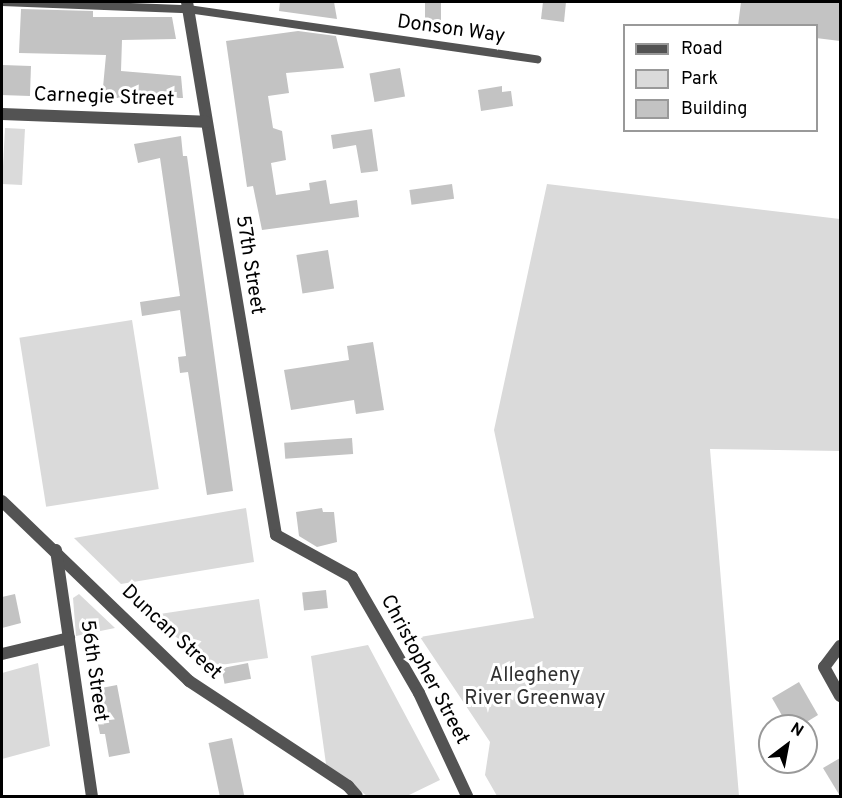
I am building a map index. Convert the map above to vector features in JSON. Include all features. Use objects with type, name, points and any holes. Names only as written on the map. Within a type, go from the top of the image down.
[{"type":"street","name":"57th Street","points":[[188,5],[276,535]]},
{"type":"street","name":"Carnegie Street","points":[[2,114],[206,122]]},
{"type":"street","name":"Duncan Street","points":[[2,501],[56,550],[189,681],[348,786],[357,796]]},
{"type":"street","name":"Christopher Street","points":[[276,535],[352,577],[419,693],[467,796]]},
{"type":"street","name":"56th Street","points":[[56,550],[92,796]]},
{"type":"street","points":[[2,654],[69,638]]},
{"type":"street","points":[[840,646],[824,667],[840,696]]},
{"type":"lane","name":"Donson Way","points":[[2,2],[188,5],[537,59]]},
{"type":"green space","points":[[5,128],[25,129],[22,185],[2,184]]},
{"type":"green space","points":[[547,184],[840,219],[840,451],[710,449],[739,796],[497,796],[485,775],[490,742],[420,637],[534,618],[494,430]]},
{"type":"green space","points":[[132,320],[159,489],[46,507],[19,338]]},
{"type":"green space","points":[[246,508],[254,562],[121,584],[74,538]]},
{"type":"green space","points":[[79,594],[115,628],[76,636],[73,598]]},
{"type":"green space","points":[[259,599],[268,658],[207,667],[153,615]]},
{"type":"green space","name":"Allegheny River Greenway","points":[[368,645],[440,780],[407,796],[367,796],[326,764],[311,656]]},
{"type":"green space","points":[[38,663],[50,746],[2,759],[2,673]]},
{"type":"building","points":[[280,2],[334,2],[337,19],[279,11]]},
{"type":"building","points":[[425,2],[441,2],[441,27],[425,27]]},
{"type":"building","points":[[543,2],[566,2],[564,22],[541,19]]},
{"type":"building","points":[[741,2],[840,2],[840,41],[818,38],[818,24],[738,24]]},
{"type":"building","points":[[21,9],[93,11],[93,17],[172,17],[176,39],[122,40],[121,71],[181,76],[183,98],[102,98],[106,55],[19,53]]},
{"type":"building","points":[[298,31],[336,36],[344,68],[286,73],[289,93],[268,96],[273,128],[282,131],[286,160],[271,163],[276,195],[310,190],[309,183],[326,180],[330,204],[357,200],[359,217],[262,230],[253,186],[247,187],[226,41]]},
{"type":"building","points":[[2,65],[31,66],[30,96],[2,95]]},
{"type":"building","points":[[400,68],[405,97],[375,102],[369,73]]},
{"type":"building","points":[[502,86],[502,92],[511,91],[513,106],[481,111],[478,90]]},
{"type":"building","points":[[372,129],[378,171],[361,173],[356,145],[333,149],[331,135]]},
{"type":"building","points":[[181,136],[183,156],[187,156],[233,491],[207,495],[188,372],[180,373],[178,357],[186,356],[180,310],[142,316],[140,302],[180,296],[160,158],[138,163],[134,144]]},
{"type":"building","points":[[452,184],[454,199],[412,205],[409,190]]},
{"type":"building","points":[[328,250],[334,289],[302,294],[296,255]]},
{"type":"building","points":[[373,342],[384,410],[356,414],[354,400],[291,410],[284,370],[349,360],[347,346]]},
{"type":"building","points":[[352,438],[353,454],[285,459],[284,443]]},
{"type":"building","points":[[322,508],[323,512],[334,512],[337,542],[317,547],[299,536],[296,512]]},
{"type":"building","points":[[326,590],[328,608],[304,610],[302,593]]},
{"type":"building","points":[[15,594],[21,623],[2,628],[2,597]]},
{"type":"building","points":[[248,663],[251,679],[225,684],[221,668]]},
{"type":"building","points":[[799,682],[817,714],[781,714],[772,698]]},
{"type":"building","points":[[117,685],[130,753],[109,757],[105,734],[100,734],[91,690]]},
{"type":"building","points":[[232,738],[244,796],[220,796],[209,743]]},
{"type":"building","points":[[840,758],[840,796],[823,768]]}]
